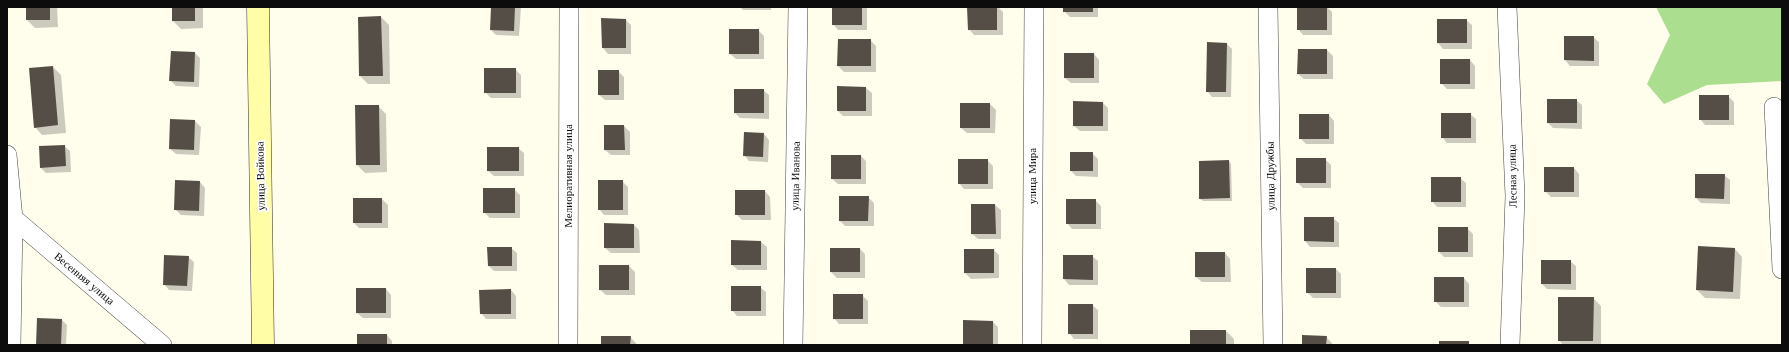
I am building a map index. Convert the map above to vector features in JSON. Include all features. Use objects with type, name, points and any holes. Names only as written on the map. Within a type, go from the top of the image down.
[{"type":"main road","name":"улица Войкова","points":[[258,7],[263,345]]},
{"type":"street","name":"Мелиоративная улица","points":[[568,345],[570,7]]},
{"type":"street","name":"улица Иванова","points":[[793,345],[798,7]]},
{"type":"street","name":"улица Мира","points":[[1032,345],[1034,7]]},
{"type":"street","name":"улица Дружбы","points":[[1268,7],[1273,345]]},
{"type":"street","name":"Лесная улица","points":[[1507,7],[1515,196],[1510,345]]},
{"type":"street","points":[[1774,107],[1782,269]]},
{"type":"street","points":[[7,155],[10,216],[11,345]]},
{"type":"street","name":"Весенняя улица","points":[[10,216],[162,345]]},
{"type":"green space","points":[[1656,7],[1782,7],[1782,81],[1707,85],[1664,104],[1647,84],[1670,35]]},
{"type":"building","points":[[26,7],[50,7],[50,20],[26,20]]},
{"type":"building","points":[[172,7],[195,7],[195,21],[172,21]]},
{"type":"building","points":[[491,7],[515,7],[514,31],[490,30]]},
{"type":"building","points":[[832,7],[862,7],[862,25],[832,25]]},
{"type":"building","points":[[967,7],[997,7],[997,30],[968,30]]},
{"type":"building","points":[[1063,7],[1093,7],[1093,12],[1063,12]]},
{"type":"building","points":[[1297,7],[1327,7],[1327,30],[1297,30]]},
{"type":"building","points":[[381,16],[383,76],[359,76],[358,17]]},
{"type":"building","points":[[601,18],[626,19],[626,48],[602,48]]},
{"type":"building","points":[[1437,19],[1467,19],[1467,43],[1437,43]]},
{"type":"building","points":[[729,29],[759,29],[759,54],[729,54]]},
{"type":"building","points":[[1564,36],[1594,36],[1594,61],[1564,60]]},
{"type":"building","points":[[838,39],[871,39],[871,66],[837,66]]},
{"type":"building","points":[[1207,42],[1227,43],[1226,92],[1206,92]]},
{"type":"building","points":[[1298,49],[1327,49],[1327,74],[1297,74]]},
{"type":"building","points":[[171,51],[195,52],[194,82],[169,81]]},
{"type":"building","points":[[1064,53],[1094,53],[1094,78],[1064,78]]},
{"type":"building","points":[[1440,59],[1470,59],[1470,84],[1440,84]]},
{"type":"building","points":[[53,66],[58,125],[34,128],[29,68]]},
{"type":"building","points":[[484,68],[516,68],[516,93],[484,93]]},
{"type":"building","points":[[598,70],[619,70],[619,95],[598,95]]},
{"type":"building","points":[[837,86],[866,87],[866,111],[837,111]]},
{"type":"building","points":[[734,89],[764,89],[764,113],[734,113]]},
{"type":"building","points":[[1699,95],[1729,95],[1729,120],[1699,120]]},
{"type":"building","points":[[1547,99],[1577,99],[1577,123],[1547,123]]},
{"type":"building","points":[[1073,101],[1103,102],[1103,126],[1073,126]]},
{"type":"building","points":[[960,103],[990,103],[990,128],[960,128]]},
{"type":"building","points":[[355,105],[379,105],[380,165],[356,165]]},
{"type":"building","points":[[1441,113],[1471,113],[1471,138],[1441,138]]},
{"type":"building","points":[[1299,114],[1329,114],[1329,139],[1299,139]]},
{"type":"building","points":[[170,119],[195,120],[194,150],[169,149]]},
{"type":"building","points":[[604,125],[624,125],[625,150],[604,150]]},
{"type":"building","points":[[744,132],[764,133],[763,157],[743,156]]},
{"type":"building","points":[[65,145],[66,166],[40,168],[39,146]]},
{"type":"building","points":[[487,147],[519,147],[519,171],[487,171]]},
{"type":"building","points":[[1070,152],[1093,152],[1093,171],[1070,171]]},
{"type":"building","points":[[831,155],[861,155],[861,179],[831,179]]},
{"type":"building","points":[[1296,158],[1326,158],[1326,183],[1296,183]]},
{"type":"building","points":[[958,159],[988,159],[988,184],[958,184]]},
{"type":"building","points":[[1229,160],[1230,198],[1199,199],[1199,161]]},
{"type":"building","points":[[1544,167],[1574,167],[1574,192],[1544,192]]},
{"type":"building","points":[[1695,174],[1725,174],[1724,199],[1695,198]]},
{"type":"building","points":[[1431,177],[1461,177],[1461,202],[1431,202]]},
{"type":"building","points":[[175,180],[200,181],[199,211],[174,210]]},
{"type":"building","points":[[598,180],[623,180],[623,210],[598,210]]},
{"type":"building","points":[[483,188],[515,188],[515,213],[483,213]]},
{"type":"building","points":[[735,190],[765,190],[765,215],[735,215]]},
{"type":"building","points":[[839,196],[869,196],[868,221],[839,221]]},
{"type":"building","points":[[353,198],[382,198],[382,223],[353,223]]},
{"type":"building","points":[[1066,199],[1096,199],[1096,224],[1066,224]]},
{"type":"building","points":[[971,204],[995,204],[996,234],[971,234]]},
{"type":"building","points":[[1304,217],[1334,217],[1334,242],[1304,241]]},
{"type":"building","points":[[604,223],[634,224],[634,248],[604,248]]},
{"type":"building","points":[[1438,227],[1468,227],[1468,252],[1438,252]]},
{"type":"building","points":[[731,240],[761,241],[761,265],[731,265]]},
{"type":"building","points":[[1698,246],[1735,248],[1733,292],[1696,290]]},
{"type":"building","points":[[487,247],[512,247],[512,266],[488,266]]},
{"type":"building","points":[[830,248],[860,248],[860,272],[830,272]]},
{"type":"building","points":[[964,249],[994,249],[994,273],[964,273]]},
{"type":"building","points":[[1195,252],[1225,252],[1225,277],[1195,277]]},
{"type":"building","points":[[164,255],[189,256],[187,286],[163,285]]},
{"type":"building","points":[[1063,255],[1093,255],[1093,280],[1063,279]]},
{"type":"building","points":[[1541,260],[1571,260],[1571,284],[1541,284]]},
{"type":"building","points":[[599,265],[629,265],[629,290],[599,290]]},
{"type":"building","points":[[1306,268],[1336,268],[1336,293],[1306,293]]},
{"type":"building","points":[[1434,277],[1464,277],[1464,302],[1434,302]]},
{"type":"building","points":[[731,286],[761,286],[761,311],[731,311]]},
{"type":"building","points":[[356,288],[386,288],[386,313],[356,313]]},
{"type":"building","points":[[511,289],[511,314],[480,314],[479,290]]},
{"type":"building","points":[[833,294],[863,294],[863,319],[833,319]]},
{"type":"building","points":[[1558,297],[1594,297],[1593,341],[1558,341]]},
{"type":"building","points":[[1068,304],[1093,304],[1093,334],[1068,334]]},
{"type":"building","points":[[37,318],[62,319],[61,345],[36,345]]},
{"type":"building","points":[[963,320],[993,321],[993,345],[963,345]]},
{"type":"building","points":[[1190,330],[1226,330],[1226,345],[1190,345]]},
{"type":"building","points":[[357,334],[387,334],[387,345],[357,345]]},
{"type":"building","points":[[1302,335],[1327,336],[1326,345],[1302,345]]},
{"type":"building","points":[[601,336],[631,336],[630,345],[601,345]]},
{"type":"building","points":[[1439,341],[1469,341],[1469,345],[1439,345]]}]
